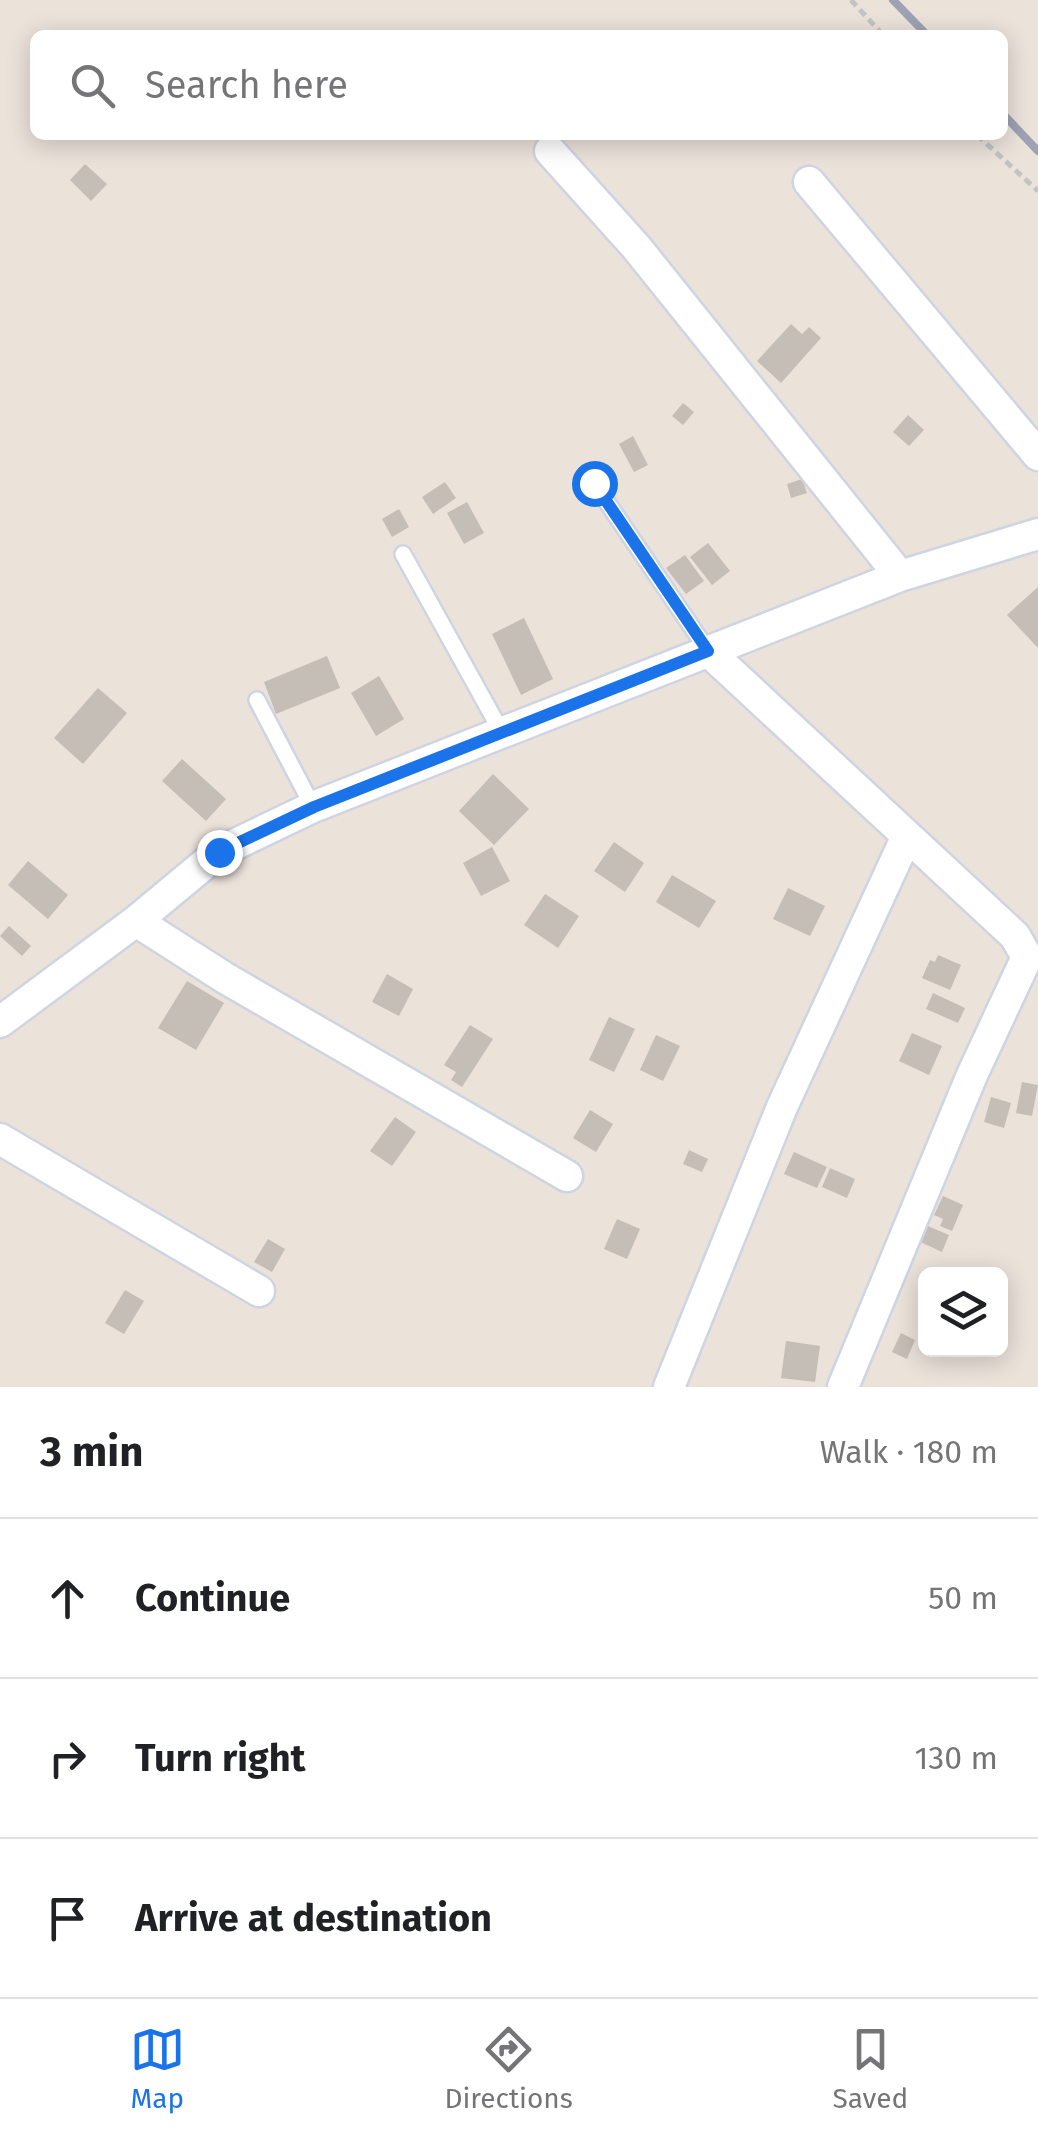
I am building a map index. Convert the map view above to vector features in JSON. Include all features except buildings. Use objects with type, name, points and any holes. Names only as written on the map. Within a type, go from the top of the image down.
[{"type":"street","points":[[550,151],[637,248],[900,576]]},
{"type":"street","points":[[809,182],[1038,455]]},
{"type":"street","points":[[0,1022],[136,921],[219,852],[314,807],[900,576],[1038,534]]},
{"type":"street","points":[[708,651],[1015,936],[1027,956],[972,1075],[843,1387]]},
{"type":"street","points":[[669,1387],[782,1108],[907,836]]},
{"type":"street","points":[[136,921],[225,978],[567,1176]]},
{"type":"street","points":[[0,1139],[259,1291]]},
{"type":"lane","points":[[594,483],[708,651]]},
{"type":"lane","points":[[403,554],[502,732]]},
{"type":"lane","points":[[257,700],[314,807]]},
{"type":"path","points":[[851,0],[878,30]]},
{"type":"path","points":[[982,140],[1038,191]]},
{"type":"railway","points":[[893,0],[922,30]]},
{"type":"railway","points":[[1008,119],[1038,151]]},
{"type":"route","points":[[219,852],[314,807],[708,651],[594,483]]}]
